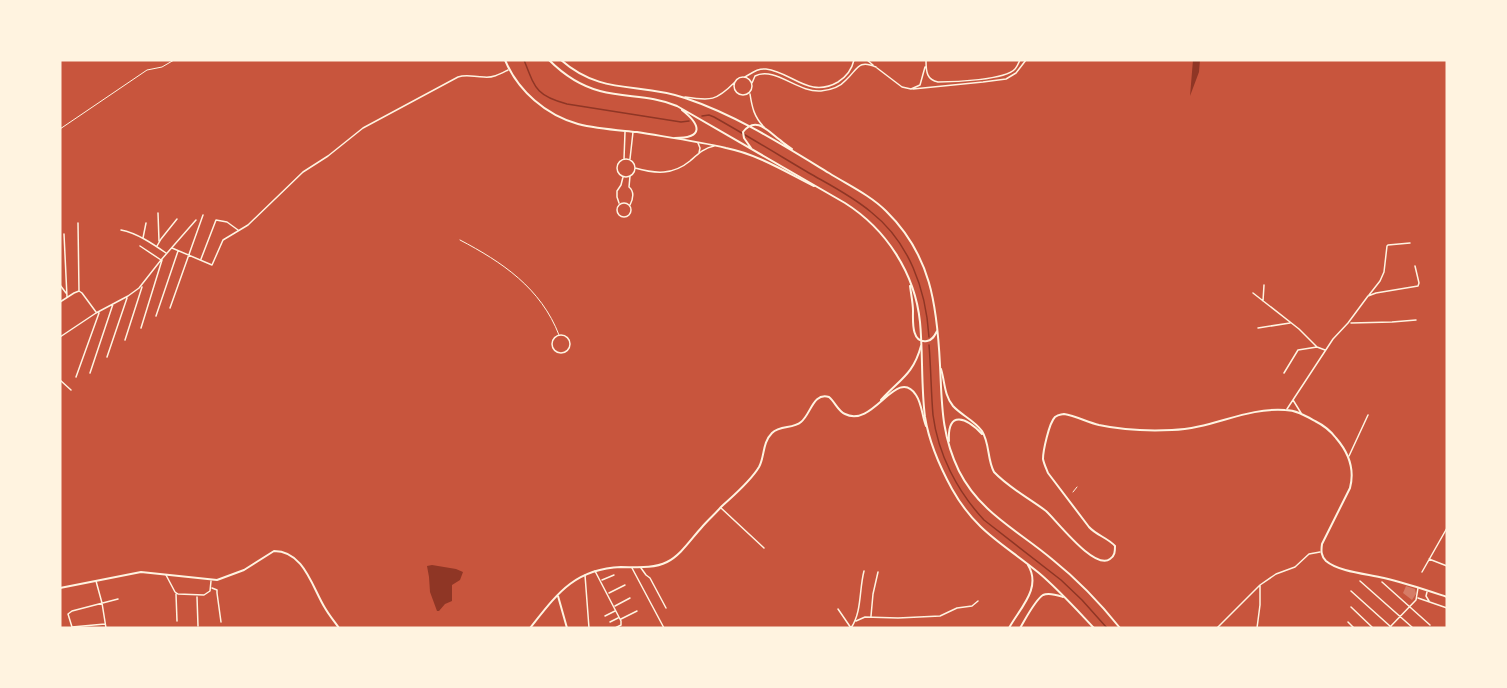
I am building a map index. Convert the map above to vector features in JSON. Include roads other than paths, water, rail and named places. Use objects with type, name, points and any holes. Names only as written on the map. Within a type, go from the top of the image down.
[{"type":"main road","points":[[505,60],[509,70],[534,100],[547,111],[579,125],[726,147],[753,156],[814,186]]},
{"type":"main road","points":[[549,60],[570,77],[595,89],[653,98],[678,106],[855,210],[875,227],[895,252],[909,280],[918,313],[924,409],[928,432]]},
{"type":"main road","points":[[561,60],[579,73],[598,82],[661,91],[706,105],[804,158],[886,211],[914,247],[933,295],[938,328],[942,417],[949,447],[963,478],[981,503],[1088,591],[1120,628]]},
{"type":"main road","points":[[675,138],[689,137],[696,129],[694,121],[678,106]]},
{"type":"main road","points":[[753,151],[745,141],[743,132],[748,127],[757,125],[765,127],[804,158]]},
{"type":"main road","points":[[909,280],[913,328],[916,335],[926,341],[932,339],[938,328]]},
{"type":"main road","points":[[530,628],[573,581],[595,570],[659,565],[675,557],[758,468],[766,442],[771,434],[799,423],[818,399],[824,396],[830,397],[842,413],[849,416],[865,414],[873,410],[911,371],[921,346]]},
{"type":"main road","points":[[940,364],[949,401],[979,427],[986,438],[990,465],[997,476],[1046,512],[1090,555],[1099,560],[1106,561],[1113,556],[1115,546],[1092,531],[1046,468],[1043,459],[1050,426],[1058,415],[1064,414],[1100,425],[1146,430],[1174,430],[1207,426],[1257,412],[1286,410],[1301,414],[1321,424],[1332,433],[1349,457],[1353,473],[1350,488],[1324,540],[1321,552],[1325,560],[1340,568],[1418,587],[1447,597]]},
{"type":"main road","points":[[878,405],[897,388],[903,387],[911,390],[917,397],[934,451],[967,513],[983,530],[1066,598],[1094,628]]},
{"type":"main road","points":[[949,447],[950,426],[960,419],[972,424],[986,438]]},
{"type":"main road","points":[[60,588],[137,572],[211,580],[224,578],[244,570],[274,551],[285,552],[301,563],[325,608],[339,628]]},
{"type":"main road","points":[[1009,628],[1033,588],[1032,572],[1026,563]]},
{"type":"main road","points":[[1020,628],[1043,596],[1052,594],[1066,598]]},
{"type":"main road","points":[[558,595],[567,628]]},
{"type":"street","points":[[683,97],[708,100],[716,98],[727,91],[739,78],[759,69],[769,69],[806,86],[822,87],[841,80],[849,72],[854,60]]},
{"type":"street","points":[[867,60],[905,88],[913,89],[972,84],[1006,78],[1016,73],[1026,60]]},
{"type":"street","points":[[926,61],[928,77],[938,82],[1002,76],[1015,69],[1020,60]]},
{"type":"street","points":[[913,89],[921,83],[926,61]]},
{"type":"street","points":[[765,127],[753,111],[750,93],[755,76],[766,73],[809,90],[823,91],[843,83],[862,64],[876,67]]},
{"type":"street","points":[[172,248],[212,265],[222,241],[248,225],[303,172],[328,156],[355,133],[458,77],[467,75],[486,78],[509,70]]},
{"type":"street","points":[[745,77],[752,83]]},
{"type":"street","points":[[735,82],[734,88],[737,93],[743,95],[750,93]]},
{"type":"street","points":[[624,159],[625,131]]},
{"type":"street","points":[[630,160],[633,132]]},
{"type":"street","points":[[696,142],[700,148],[698,153]]},
{"type":"street","points":[[635,168],[650,172],[670,172],[685,165],[698,153],[715,146]]},
{"type":"street","points":[[630,206],[626,203],[620,204],[616,210],[621,217],[626,217],[631,210],[633,194],[629,187],[631,176],[635,171],[634,163],[630,160],[624,159],[619,162],[619,173],[623,176],[631,176]]},
{"type":"street","points":[[620,204],[616,193],[623,176]]},
{"type":"street","points":[[158,213],[159,242]]},
{"type":"street","points":[[170,308],[203,216]]},
{"type":"street","points":[[156,247],[177,219]]},
{"type":"street","points":[[60,337],[142,286],[196,220]]},
{"type":"street","points":[[201,260],[215,221],[227,222],[239,230]]},
{"type":"street","points":[[78,223],[79,291]]},
{"type":"street","points":[[143,239],[146,223]]},
{"type":"street","points":[[121,230],[143,239],[167,254]]},
{"type":"street","points":[[64,234],[67,295]]},
{"type":"street","points":[[1286,410],[1338,332],[1348,323],[1380,281],[1384,272],[1387,246],[1410,243]]},
{"type":"street","points":[[140,246],[162,259]]},
{"type":"street","points":[[156,316],[178,250]]},
{"type":"street","points":[[141,328],[162,259]]},
{"type":"street","points":[[1368,296],[1418,286],[1415,266]]},
{"type":"street","points":[[60,285],[67,295]]},
{"type":"street","points":[[1263,302],[1264,285]]},
{"type":"street","points":[[125,340],[142,286]]},
{"type":"street","points":[[60,302],[67,295],[79,291]]},
{"type":"street","points":[[79,291],[98,312]]},
{"type":"street","points":[[1253,293],[1317,347],[1326,350]]},
{"type":"street","points":[[107,357],[128,296]]},
{"type":"street","points":[[90,373],[114,304]]},
{"type":"street","points":[[76,377],[98,312]]},
{"type":"street","points":[[1348,323],[1416,320]]},
{"type":"street","points":[[1258,328],[1291,323]]},
{"type":"street","points":[[559,335],[565,335],[570,339],[571,345],[566,352],[557,352],[553,348],[553,340],[559,335]]},
{"type":"street","points":[[1284,373],[1299,350],[1317,347]]},
{"type":"street","points":[[60,380],[71,390]]},
{"type":"street","points":[[1293,400],[1301,414]]},
{"type":"street","points":[[1349,457],[1368,415]]},
{"type":"street","points":[[720,508],[764,548]]},
{"type":"street","points":[[1422,572],[1447,528]]},
{"type":"street","points":[[1218,628],[1260,585],[1280,572],[1295,567],[1309,554],[1321,552]]},
{"type":"street","points":[[1429,559],[1447,566]]},
{"type":"street","points":[[632,567],[664,628]]},
{"type":"street","points":[[641,567],[646,576],[650,578],[666,608]]},
{"type":"street","points":[[595,570],[620,618],[621,625],[615,628]]},
{"type":"street","points":[[838,609],[851,628],[856,621],[859,608],[864,571]]},
{"type":"street","points":[[871,617],[878,572]]},
{"type":"street","points":[[601,581],[614,574]]},
{"type":"street","points":[[166,575],[176,593],[177,621]]},
{"type":"street","points":[[585,575],[589,628]]},
{"type":"street","points":[[96,580],[106,628]]},
{"type":"street","points":[[176,593],[197,596],[207,594],[211,588],[211,580]]},
{"type":"street","points":[[1360,581],[1413,628]]},
{"type":"street","points":[[1382,582],[1430,626]]},
{"type":"street","points":[[608,593],[625,585]]},
{"type":"street","points":[[1257,628],[1260,585]]},
{"type":"street","points":[[1351,591],[1390,627],[1417,597],[1418,587]]},
{"type":"street","points":[[211,588],[218,593],[221,622]]},
{"type":"street","points":[[1428,590],[1426,596],[1429,602]]},
{"type":"street","points":[[197,596],[198,626]]},
{"type":"street","points":[[1417,597],[1426,596]]},
{"type":"street","points":[[1417,597],[1447,608]]},
{"type":"street","points":[[614,606],[630,598]]},
{"type":"street","points":[[105,624],[72,627],[68,617],[69,612],[118,599]]},
{"type":"street","points":[[856,621],[871,617],[940,616],[957,608],[972,606],[978,601]]},
{"type":"street","points":[[1351,607],[1373,628]]},
{"type":"street","points":[[610,622],[637,610]]},
{"type":"street","points":[[605,616],[616,611]]},
{"type":"street","points":[[1348,622],[1354,628]]},
{"type":"lane","points":[[460,240],[505,267],[525,283],[550,314],[559,335]]},
{"type":"waterway","points":[[524,60],[538,90],[557,101],[681,122],[689,121]]},
{"type":"waterway","points":[[702,116],[714,117],[841,191],[864,206],[884,224],[896,237],[913,268],[924,301],[929,337]]},
{"type":"waterway","points":[[929,345],[933,415],[939,444],[950,471],[965,497],[984,520],[1061,580],[1107,628]]}]
